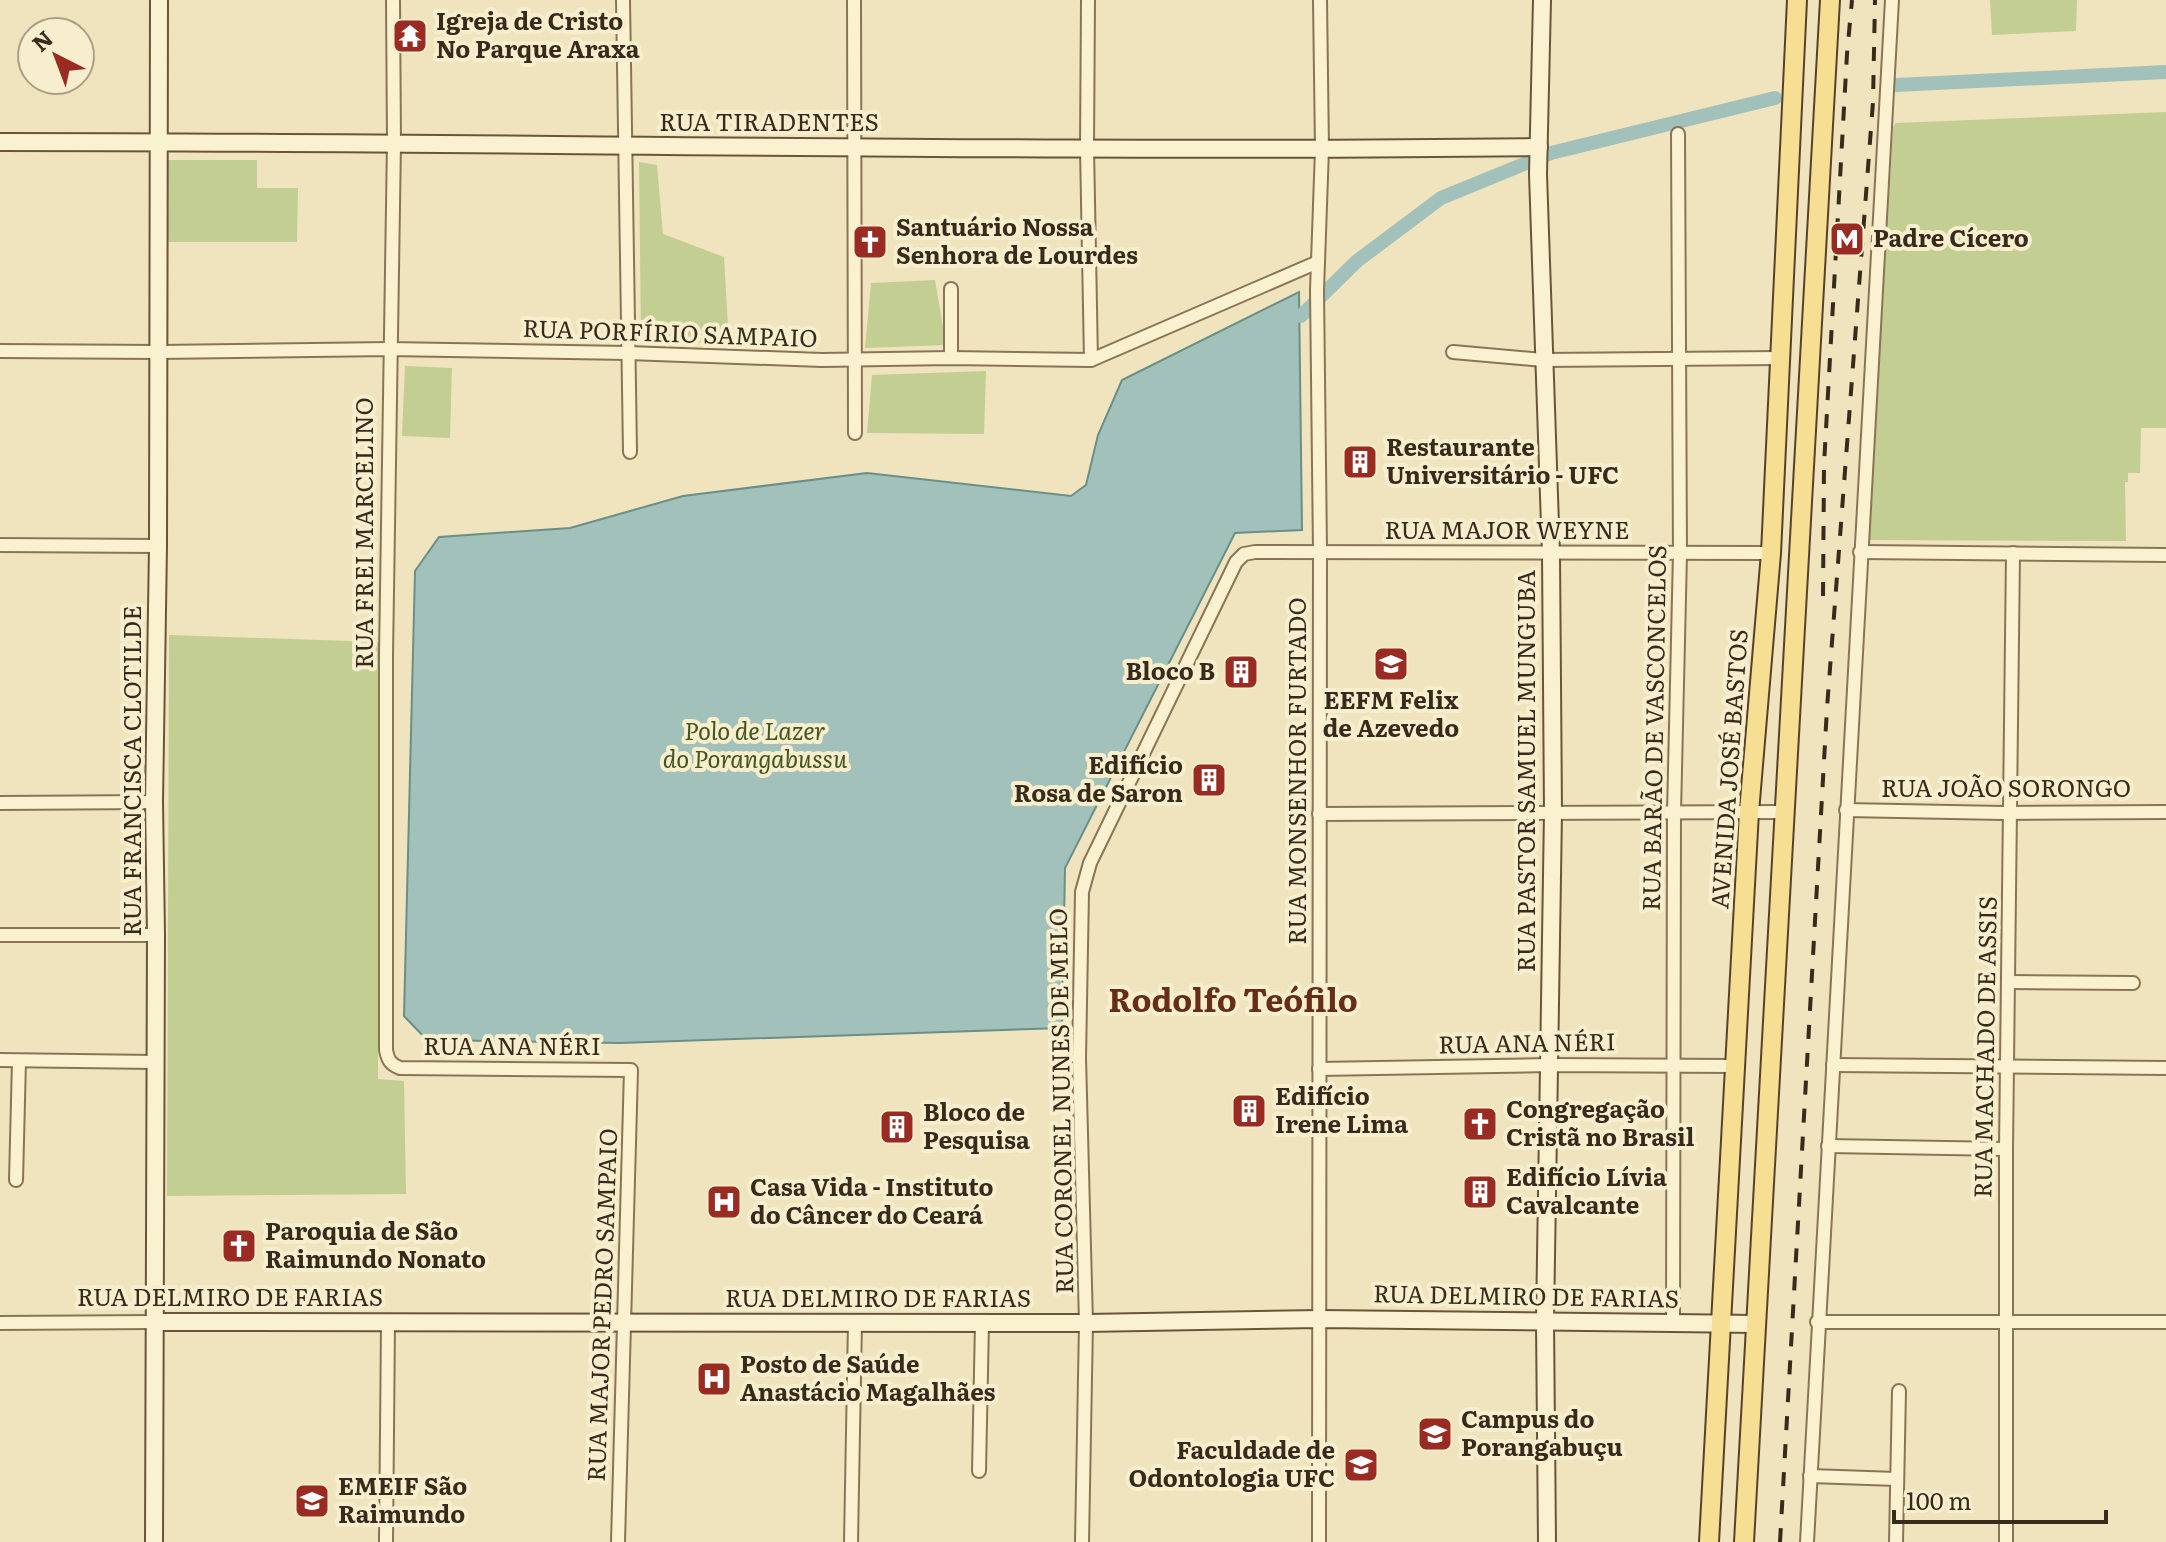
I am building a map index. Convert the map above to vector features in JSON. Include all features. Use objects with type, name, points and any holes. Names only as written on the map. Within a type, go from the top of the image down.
[{"type":"main road","name":"AVENIDA JOSÉ BASTOS","points":[[1709,1542],[1749,812],[1771,553],[1797,0]]},
{"type":"main road","points":[[1744,1542],[1831,4]]},
{"type":"street","name":"RUA FRANCISCA CLOTILDE","points":[[154,1542],[159,0]]},
{"type":"street","name":"RUA FREI MARCELINO","points":[[392,1065],[387,1059],[386,1050],[393,0]]},
{"type":"street","points":[[623,0],[630,452]]},
{"type":"street","points":[[854,0],[855,433]]},
{"type":"street","points":[[1088,0],[1091,360]]},
{"type":"street","name":"RUA MONSENHOR FURTADO","points":[[1319,1542],[1320,551],[1317,290],[1322,149],[1320,0]]},
{"type":"street","name":"RUA PASTOR SAMUEL MUNGUBA","points":[[1542,0],[1538,174],[1551,554],[1553,812],[1545,1321],[1547,1542]]},
{"type":"street","points":[[1807,1542],[1892,0]]},
{"type":"street","name":"RUA BARÃO DE VASCONCELOS","points":[[1673,1322],[1674,813],[1680,554],[1678,134]]},
{"type":"street","name":"RUA TIRADENTES","points":[[0,142],[1538,150]]},
{"type":"street","name":"RUA PORFÍRIO SAMPAIO","points":[[0,351],[389,349],[628,353],[749,359],[1091,360],[1318,262]]},
{"type":"street","points":[[951,289],[951,358]]},
{"type":"street","points":[[1453,352],[1543,360],[1780,358]]},
{"type":"street","points":[[0,545],[158,546]]},
{"type":"street","name":"RUA MAJOR WEYNE","points":[[1244,554],[1320,551],[1771,553]]},
{"type":"street","points":[[1860,552],[2166,555]]},
{"type":"street","name":"RUA MACHADO DE ASSIS","points":[[2006,1542],[2006,1149],[2013,553]]},
{"type":"street","name":"RUA CORONEL NUNES DE MELO","points":[[1082,1542],[1086,1323],[1079,1058],[1084,877],[1236,562],[1244,554]]},
{"type":"street","points":[[0,803],[154,802]]},
{"type":"street","name":"RUA JOÃO SORONGO","points":[[1846,810],[2166,812]]},
{"type":"street","points":[[1319,814],[1785,812]]},
{"type":"street","points":[[0,935],[156,935]]},
{"type":"street","points":[[2009,982],[2133,983]]},
{"type":"street","points":[[0,1060],[155,1062]]},
{"type":"street","points":[[16,1180],[19,1061]]},
{"type":"street","name":"RUA ANA NÉRI","points":[[392,1065],[400,1068],[631,1070]]},
{"type":"street","points":[[1833,1065],[2166,1068]]},
{"type":"street","name":"RUA ANA NÉRI","points":[[1319,1069],[1734,1066]]},
{"type":"street","name":"RUA MAJOR PEDRO SAMPAIO","points":[[618,1542],[631,1070]]},
{"type":"street","points":[[1828,1146],[2006,1149]]},
{"type":"street","name":"RUA DELMIRO DE FARIAS","points":[[0,1323],[1086,1323],[1320,1319],[1756,1324]]},
{"type":"street","points":[[386,1542],[388,1322]]},
{"type":"street","points":[[851,1542],[855,1322]]},
{"type":"street","points":[[979,1471],[982,1322]]},
{"type":"street","points":[[1817,1322],[2166,1322]]},
{"type":"street","points":[[1896,1542],[1899,1391]]},
{"type":"street","points":[[1810,1476],[1897,1479]]},
{"type":"green space","points":[[1990,0],[2077,0],[2076,31],[1992,35]]},
{"type":"green space","points":[[2166,112],[2166,428],[2141,428],[2140,473],[2128,473],[2128,482],[2125,482],[2126,541],[1869,540],[1893,127],[1896,123]]},
{"type":"green space","points":[[166,160],[257,160],[257,188],[298,188],[297,242],[166,242]]},
{"type":"green space","points":[[639,162],[657,165],[663,234],[724,257],[729,344],[641,340]]},
{"type":"green space","points":[[935,280],[946,345],[865,348],[871,283]]},
{"type":"green space","points":[[405,366],[452,368],[450,438],[402,436]]},
{"type":"green space","points":[[986,371],[984,434],[867,433],[872,375]]},
{"type":"green space","points":[[169,635],[379,642],[378,1079],[404,1081],[406,1194],[167,1196]]},
{"type":"water","name":"Polo de Lazer do Porangabussu","points":[[1299,292],[1302,530],[1235,533],[1065,868],[1062,1028],[620,1043],[427,1040],[404,1016],[415,571],[439,537],[570,528],[683,496],[867,473],[1071,496],[1086,485],[1098,435],[1122,380]]},
{"type":"waterway","points":[[1896,85],[2166,72]]},
{"type":"waterway","points":[[1301,316],[1357,261],[1441,198],[1551,153],[1775,98]]},
{"type":"railway","points":[[1823,596],[1824,465],[1852,0]]},
{"type":"railway","points":[[1780,1542],[1827,708],[1873,102],[1875,0]]},
{"type":"place","name":"Igreja de Cristo No Parque Araxa","points":[[410,36]]},
{"type":"place","name":"Padre Cícero","points":[[1847,239]]},
{"type":"place","name":"Santuário Nossa Senhora de Lourdes","points":[[870,242]]},
{"type":"place","name":"Restaurante Universitário - UFC","points":[[1360,462]]},
{"type":"place","name":"EEFM Felix de Azevedo","points":[[1391,664]]},
{"type":"place","name":"Bloco B","points":[[1241,672]]},
{"type":"place","name":"Edifício Rosa de Saron","points":[[1209,780]]},
{"type":"place","name":"Edifício Irene Lima","points":[[1249,1111]]},
{"type":"place","name":"Congregação Cristã no Brasil","points":[[1480,1124]]},
{"type":"place","name":"Bloco de Pesquisa","points":[[897,1127]]},
{"type":"place","name":"Edifício Lívia Cavalcante","points":[[1480,1192]]},
{"type":"place","name":"Casa Vida - Instituto do Câncer do Ceará","points":[[724,1202]]},
{"type":"place","name":"Paroquia de São Raimundo Nonato","points":[[239,1246]]},
{"type":"place","name":"Posto de Saúde Anastácio Magalhães","points":[[714,1379]]},
{"type":"place","name":"Campus do Porangabuçu","points":[[1435,1434]]},
{"type":"place","name":"Faculdade de Odontologia UFC","points":[[1361,1465]]},
{"type":"place","name":"EMEIF São Raimundo","points":[[312,1501]]},
{"type":"district","name":"Rodolfo Teófilo","points":[[1233,1001]]}]
